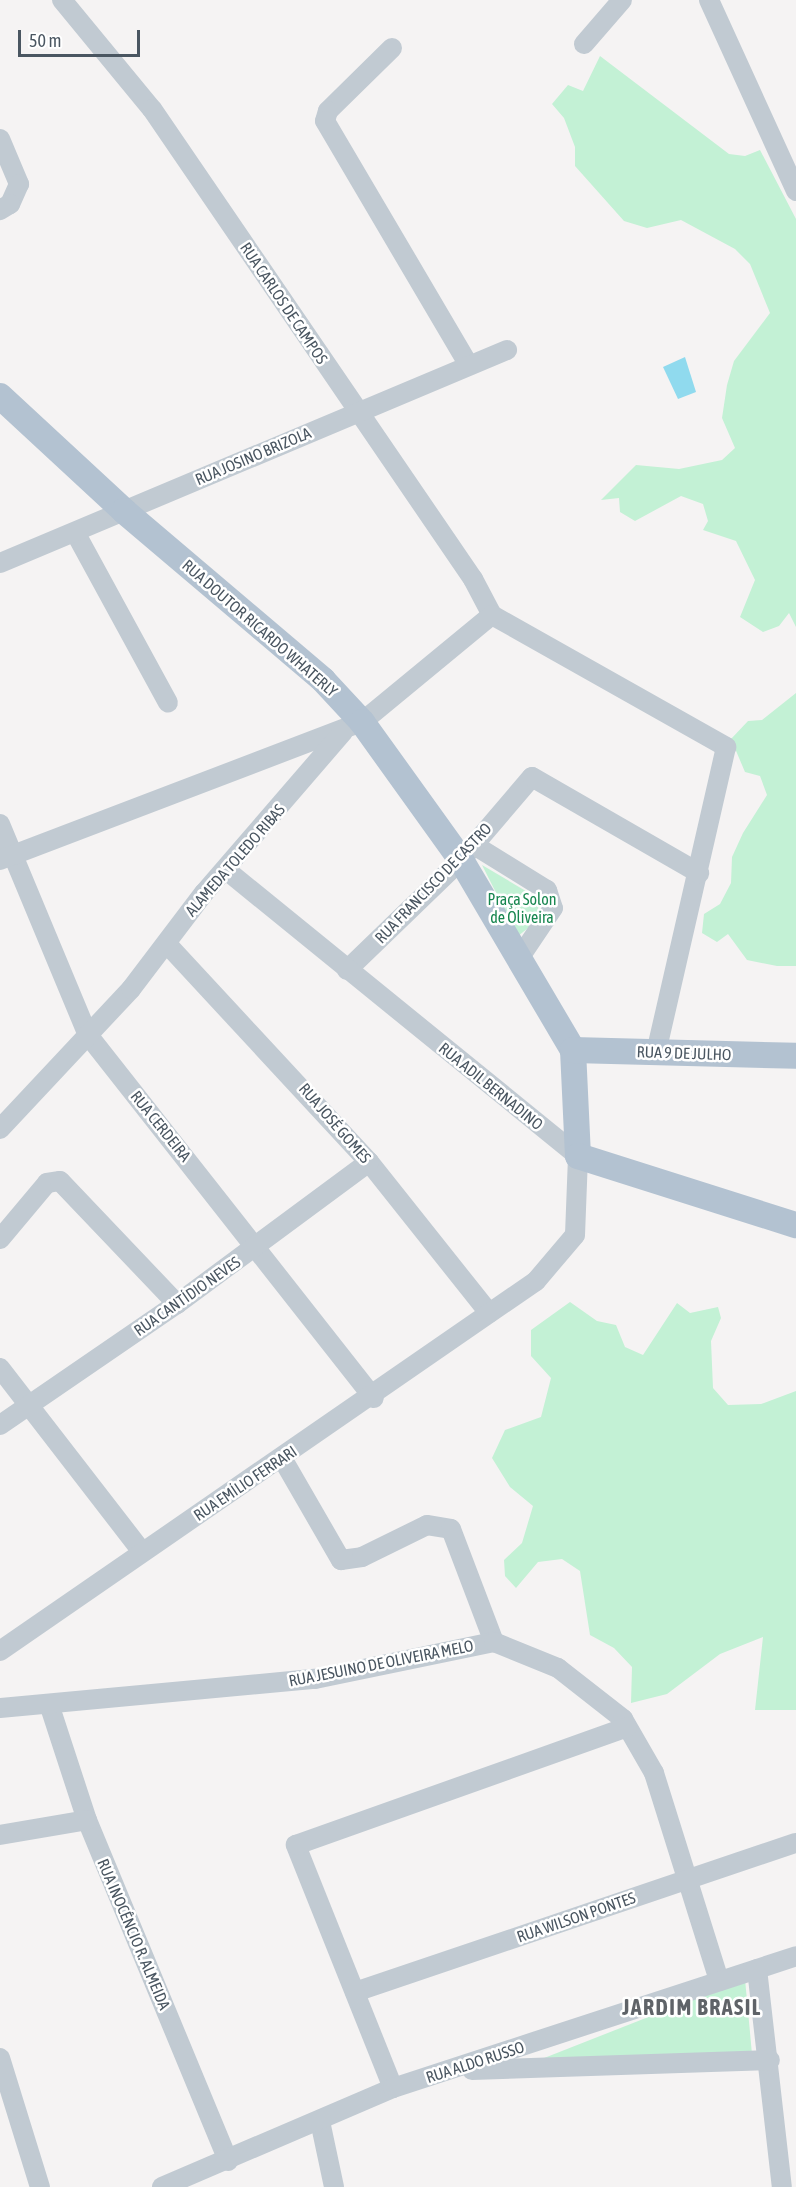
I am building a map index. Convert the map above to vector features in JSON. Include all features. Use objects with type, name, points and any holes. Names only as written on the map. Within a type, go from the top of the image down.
[{"type":"main road","name":"RUA DOUTOR RICARDO WHATERLY","points":[[0,396],[124,511],[322,680],[353,727],[467,853],[518,960],[573,1050]]},
{"type":"main road","name":"RUA 9 DE JULHO","points":[[573,1050],[796,1056]]},
{"type":"main road","points":[[573,1050],[578,1156]]},
{"type":"main road","name":"RUA ADIL BERNADINO","points":[[578,1156],[796,1225]]},
{"type":"street","name":"RUA CARLOS DE CAMPOS","points":[[62,0],[152,109],[358,412],[492,615]]},
{"type":"street","points":[[584,44],[622,0]]},
{"type":"street","points":[[709,0],[796,191]]},
{"type":"street","points":[[392,48],[328,111],[325,121],[468,364]]},
{"type":"street","points":[[0,139],[19,184],[10,204],[0,210]]},
{"type":"street","name":"RUA JOSINO BRIZOLA","points":[[0,563],[76,534],[124,511],[468,364],[507,350]]},
{"type":"street","points":[[76,534],[168,703]]},
{"type":"street","points":[[492,615],[726,747],[699,873],[656,1052]]},
{"type":"street","name":"ALAMEDA TOLEDO RIBAS","points":[[0,1129],[88,1035],[353,727],[492,615]]},
{"type":"street","points":[[7,857],[353,727]]},
{"type":"street","name":"RUA FRANCISCO DE CASTRO","points":[[347,970],[467,853],[532,777],[699,873]]},
{"type":"street","name":"RUA CERDEIRA","points":[[0,824],[7,857],[88,1035],[257,1246],[374,1398]]},
{"type":"street","points":[[467,853],[547,890],[553,908],[518,960]]},
{"type":"street","name":"RUA ADIL BERNADINO","points":[[228,872],[578,1156]]},
{"type":"street","name":"RUA JOSÉ GOMES","points":[[167,944],[369,1162],[489,1313]]},
{"type":"street","name":"RUA EMÍLIO FERRARI","points":[[0,1652],[142,1552],[374,1398],[489,1313],[537,1281],[570,1247],[578,1156]]},
{"type":"street","name":"RUA CANTÍDIO NEVES","points":[[0,1425],[177,1304],[369,1162]]},
{"type":"street","points":[[0,1239],[46,1183],[60,1181],[177,1304]]},
{"type":"street","points":[[0,1368],[27,1407],[142,1552]]},
{"type":"street","points":[[282,1458],[341,1560],[362,1557],[427,1525],[451,1528],[494,1642]]},
{"type":"street","name":"RUA JESUINO DE OLIVEIRA MELO","points":[[0,1707],[315,1679],[494,1642],[558,1668],[587,1687],[627,1727],[654,1773],[719,1981]]},
{"type":"street","name":"RUA INOCÊNCIO R. ALMEIDA","points":[[49,1704],[87,1820],[228,2161]]},
{"type":"street","points":[[393,2088],[296,1845],[627,1727]]},
{"type":"street","points":[[0,1836],[87,1820]]},
{"type":"street","name":"RUA WILSON PONTES","points":[[355,1992],[796,1843]]},
{"type":"street","name":"RUA ALDO RUSSO","points":[[162,2187],[228,2161],[393,2088],[796,1956]]},
{"type":"street","points":[[758,1970],[770,2060],[782,2187]]},
{"type":"street","points":[[0,2058],[40,2187]]},
{"type":"street","points":[[452,2070],[770,2060]]},
{"type":"street","points":[[320,2121],[334,2187]]},
{"type":"green space","points":[[600,56],[729,154],[745,156],[760,150],[796,219],[796,627],[789,613],[779,626],[763,632],[740,617],[755,580],[736,541],[703,530],[708,521],[703,504],[681,496],[635,521],[620,512],[619,498],[601,500],[636,465],[679,469],[722,460],[735,448],[722,418],[727,385],[734,361],[770,313],[750,264],[735,249],[681,220],[647,228],[624,221],[575,166],[575,147],[564,118],[552,104],[568,85],[583,91]]},
{"type":"green space","points":[[796,693],[796,966],[777,966],[747,960],[728,934],[717,942],[702,933],[704,914],[720,904],[731,883],[732,857],[743,833],[767,795],[760,776],[745,772],[731,739],[748,721],[762,720]]},
{"type":"green space","name":"Praça Solon de Oliveira","points":[[482,865],[541,900],[532,925],[518,936]]},
{"type":"green space","points":[[570,1302],[597,1321],[616,1325],[625,1347],[643,1355],[677,1303],[690,1313],[718,1307],[721,1318],[711,1341],[713,1388],[728,1405],[761,1404],[796,1391],[796,1710],[755,1710],[763,1637],[720,1654],[667,1694],[631,1703],[632,1667],[614,1648],[590,1635],[580,1571],[562,1559],[538,1562],[516,1588],[505,1576],[504,1560],[522,1543],[533,1506],[510,1487],[492,1458],[505,1430],[541,1417],[551,1378],[531,1356],[531,1330]]},
{"type":"green space","points":[[745,1979],[752,2054],[534,2062]]},
{"type":"water","points":[[685,357],[696,392],[678,399],[663,367]]},
{"type":"district","name":"JARDIM BRASIL","points":[[692,2008]]}]
